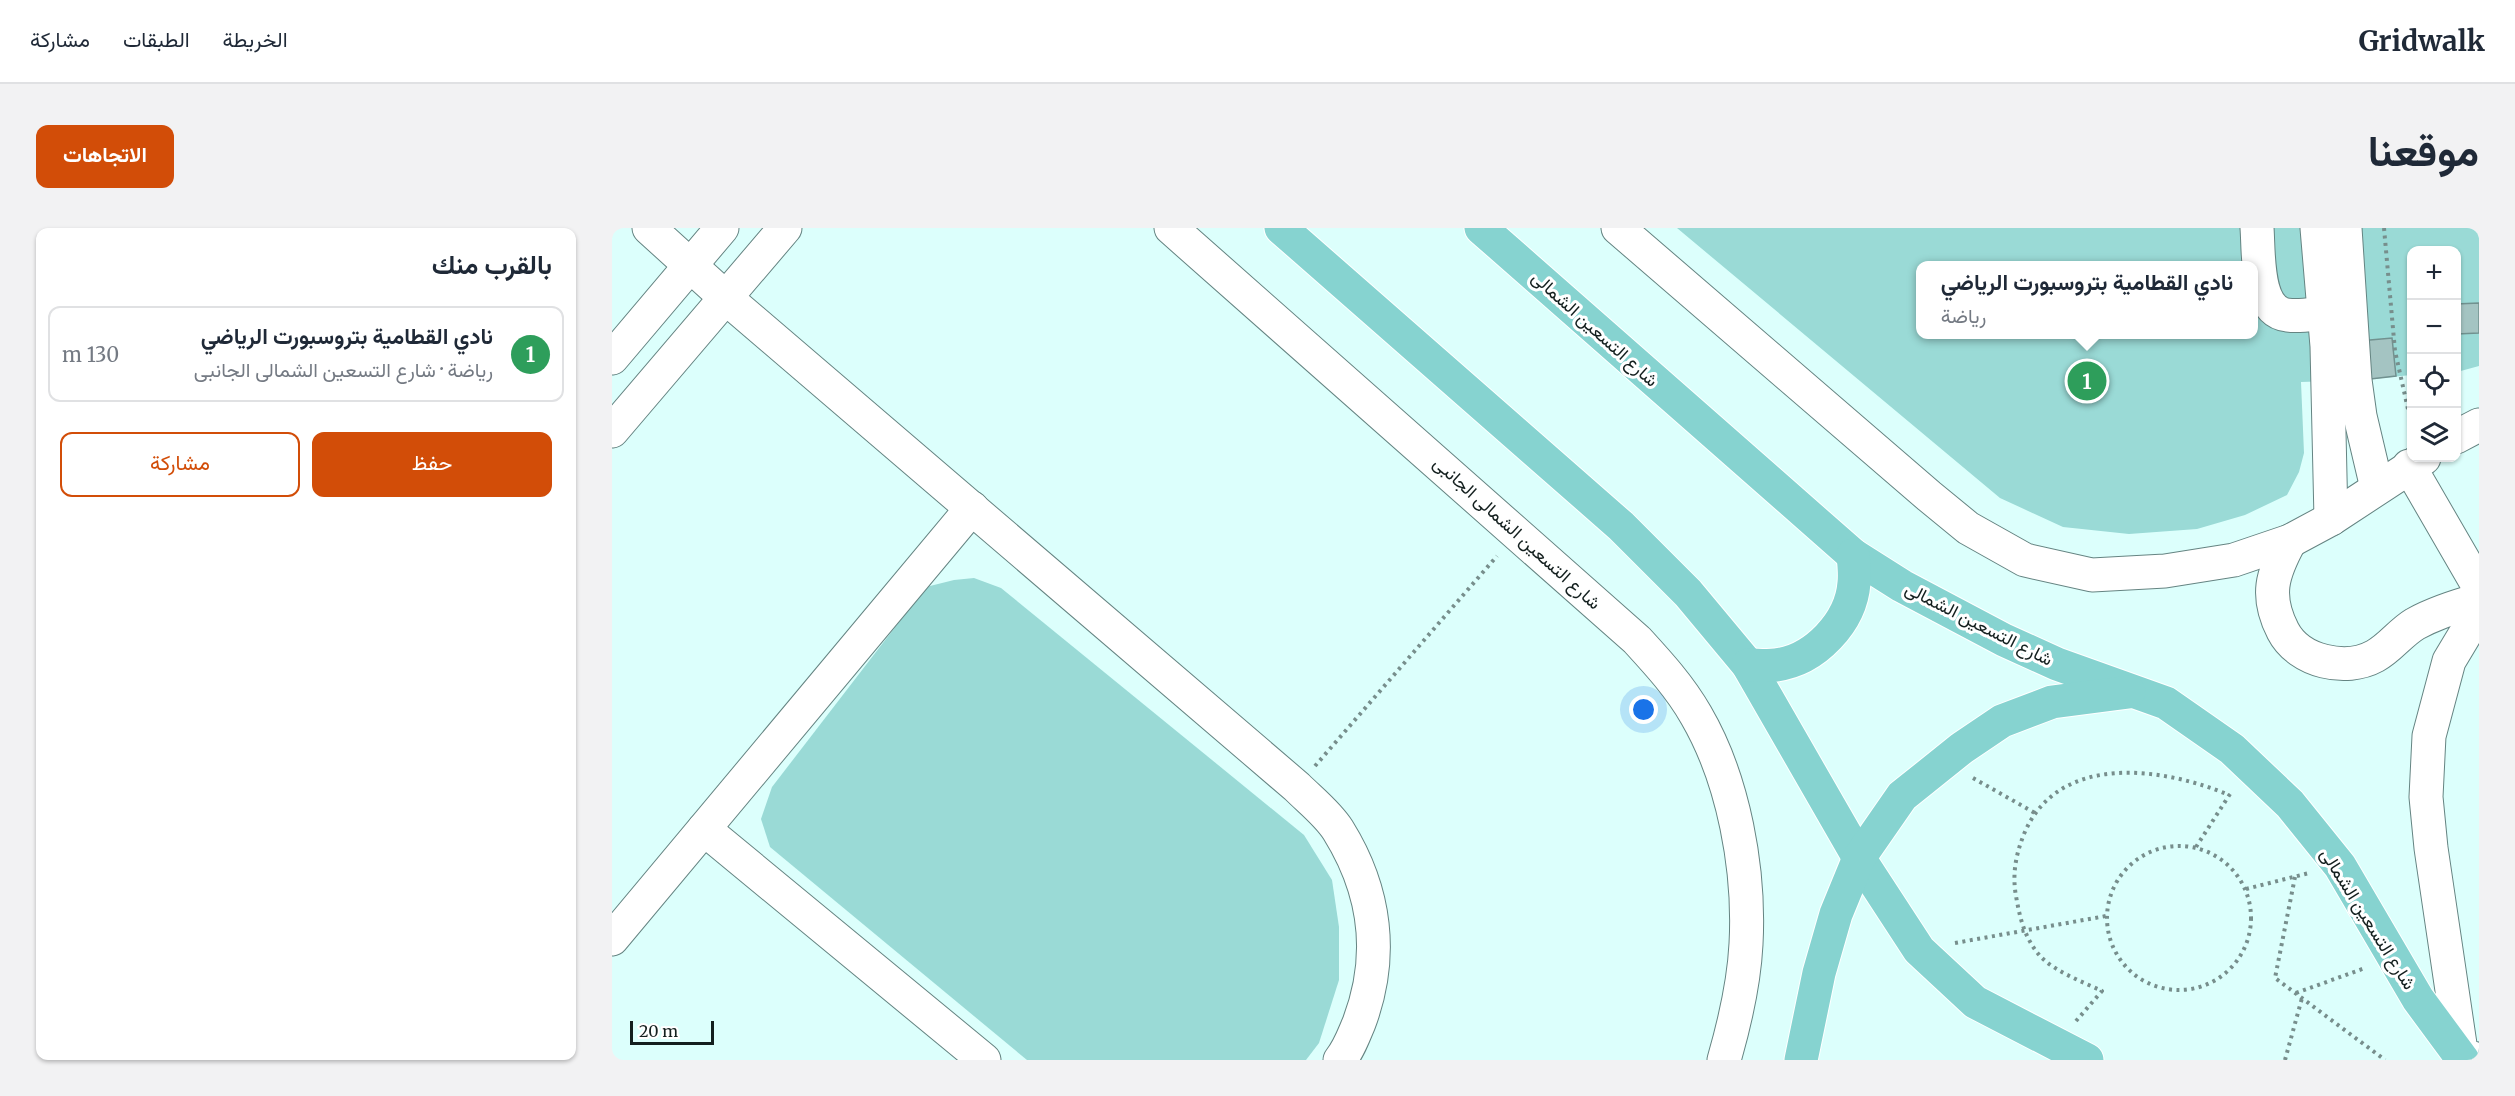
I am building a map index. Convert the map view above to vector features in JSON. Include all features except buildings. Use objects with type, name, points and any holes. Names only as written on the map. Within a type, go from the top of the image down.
[{"type":"main road","points":[[1281,228],[1621,526],[1688,593],[1748,665],[1859,858],[1919,950],[1974,1002],[2087,1060]]},
{"type":"main road","name":"شارع التسعين الشمالى","points":[[1481,228],[1853,555],[1912,591],[2004,640],[2057,664],[2166,703],[2232,749],[2290,804],[2340,866],[2418,999],[2468,1059]]},
{"type":"main road","points":[[1748,665],[1778,665],[1805,655],[1829,637],[1846,613],[1854,584],[1853,555]]},
{"type":"main road","points":[[1801,1060],[1819,972],[1836,914],[1859,858],[1902,796],[2002,722],[2052,702],[2137,691]]},
{"type":"street","points":[[649,228],[726,298],[1298,787],[1337,829],[1364,881],[1375,938],[1369,996],[1348,1050],[1340,1060]]},
{"type":"street","points":[[612,358],[722,228]]},
{"type":"street","points":[[612,431],[785,228]]},
{"type":"street","name":"شارع التسعين الشمالى الجانبى","points":[[1171,228],[1637,640],[1670,676],[1696,716],[1718,759],[1732,805],[1744,874],[1746,943],[1737,1013],[1724,1060]]},
{"type":"street","points":[[1618,228],[1968,528],[2025,560],[2092,575],[2165,572],[2234,560],[2290,541],[2331,519],[2417,462],[2479,586]]},
{"type":"street","points":[[2257,228],[2263,288],[2270,306],[2277,312],[2287,315],[2325,313]]},
{"type":"street","points":[[2317,228],[2325,313],[2331,519]]},
{"type":"street","points":[[2345,228],[2355,380],[2377,488]]},
{"type":"street","points":[[2461,435],[2479,425]]},
{"type":"street","points":[[612,939],[972,508]]},
{"type":"street","points":[[2290,541],[2277,565],[2271,590],[2274,614],[2286,636],[2304,653],[2327,663],[2352,664],[2375,656],[2413,625],[2436,614],[2479,600]]},
{"type":"street","points":[[2468,1059],[2431,848],[2426,797],[2429,736],[2449,661],[2479,611]]},
{"type":"street","points":[[704,828],[984,1060]]},
{"type":"path","points":[[2384,228],[2395,351],[2408,408]]},
{"type":"path","points":[[1298,787],[1517,533]]},
{"type":"path","points":[[1945,762],[2035,813]]},
{"type":"path","points":[[2196,847],[2249,764]]},
{"type":"path","points":[[2055,1044],[2102,991],[2043,958],[2023,930],[2013,884],[2015,864],[2019,845],[2035,813],[2058,789],[2094,776],[2121,772],[2177,777],[2203,784],[2229,795]]},
{"type":"path","points":[[2163,846],[2196,847],[2217,855],[2234,870],[2246,889],[2252,918],[2246,946],[2230,970],[2206,986],[2178,992],[2150,986],[2126,969],[2111,945],[2106,916],[2114,885],[2134,860],[2163,846]]},
{"type":"path","points":[[2246,889],[2340,866]]},
{"type":"path","points":[[2295,877],[2275,978],[2385,1060]]},
{"type":"path","points":[[1919,950],[2106,916]]},
{"type":"path","points":[[2295,993],[2393,957]]},
{"type":"path","points":[[2285,1060],[2302,998]]},
{"type":"shaded area","points":[[1677,228],[2479,228],[2479,366],[2461,371],[2461,246],[2407,246],[2407,375],[2363,380],[2301,382],[2304,453],[2299,472],[2287,495],[2245,515],[2197,529],[2129,534],[2063,527],[2000,498]]},
{"type":"shaded area","points":[[974,578],[1001,588],[1304,835],[1332,880],[1339,927],[1339,980],[1319,1043],[1306,1060],[1027,1060],[770,847],[761,819],[772,787],[926,587]]},
{"type":"place","name":"نادي القطامية بتروسبورت الرياضي","points":[[2087,381]]}]
